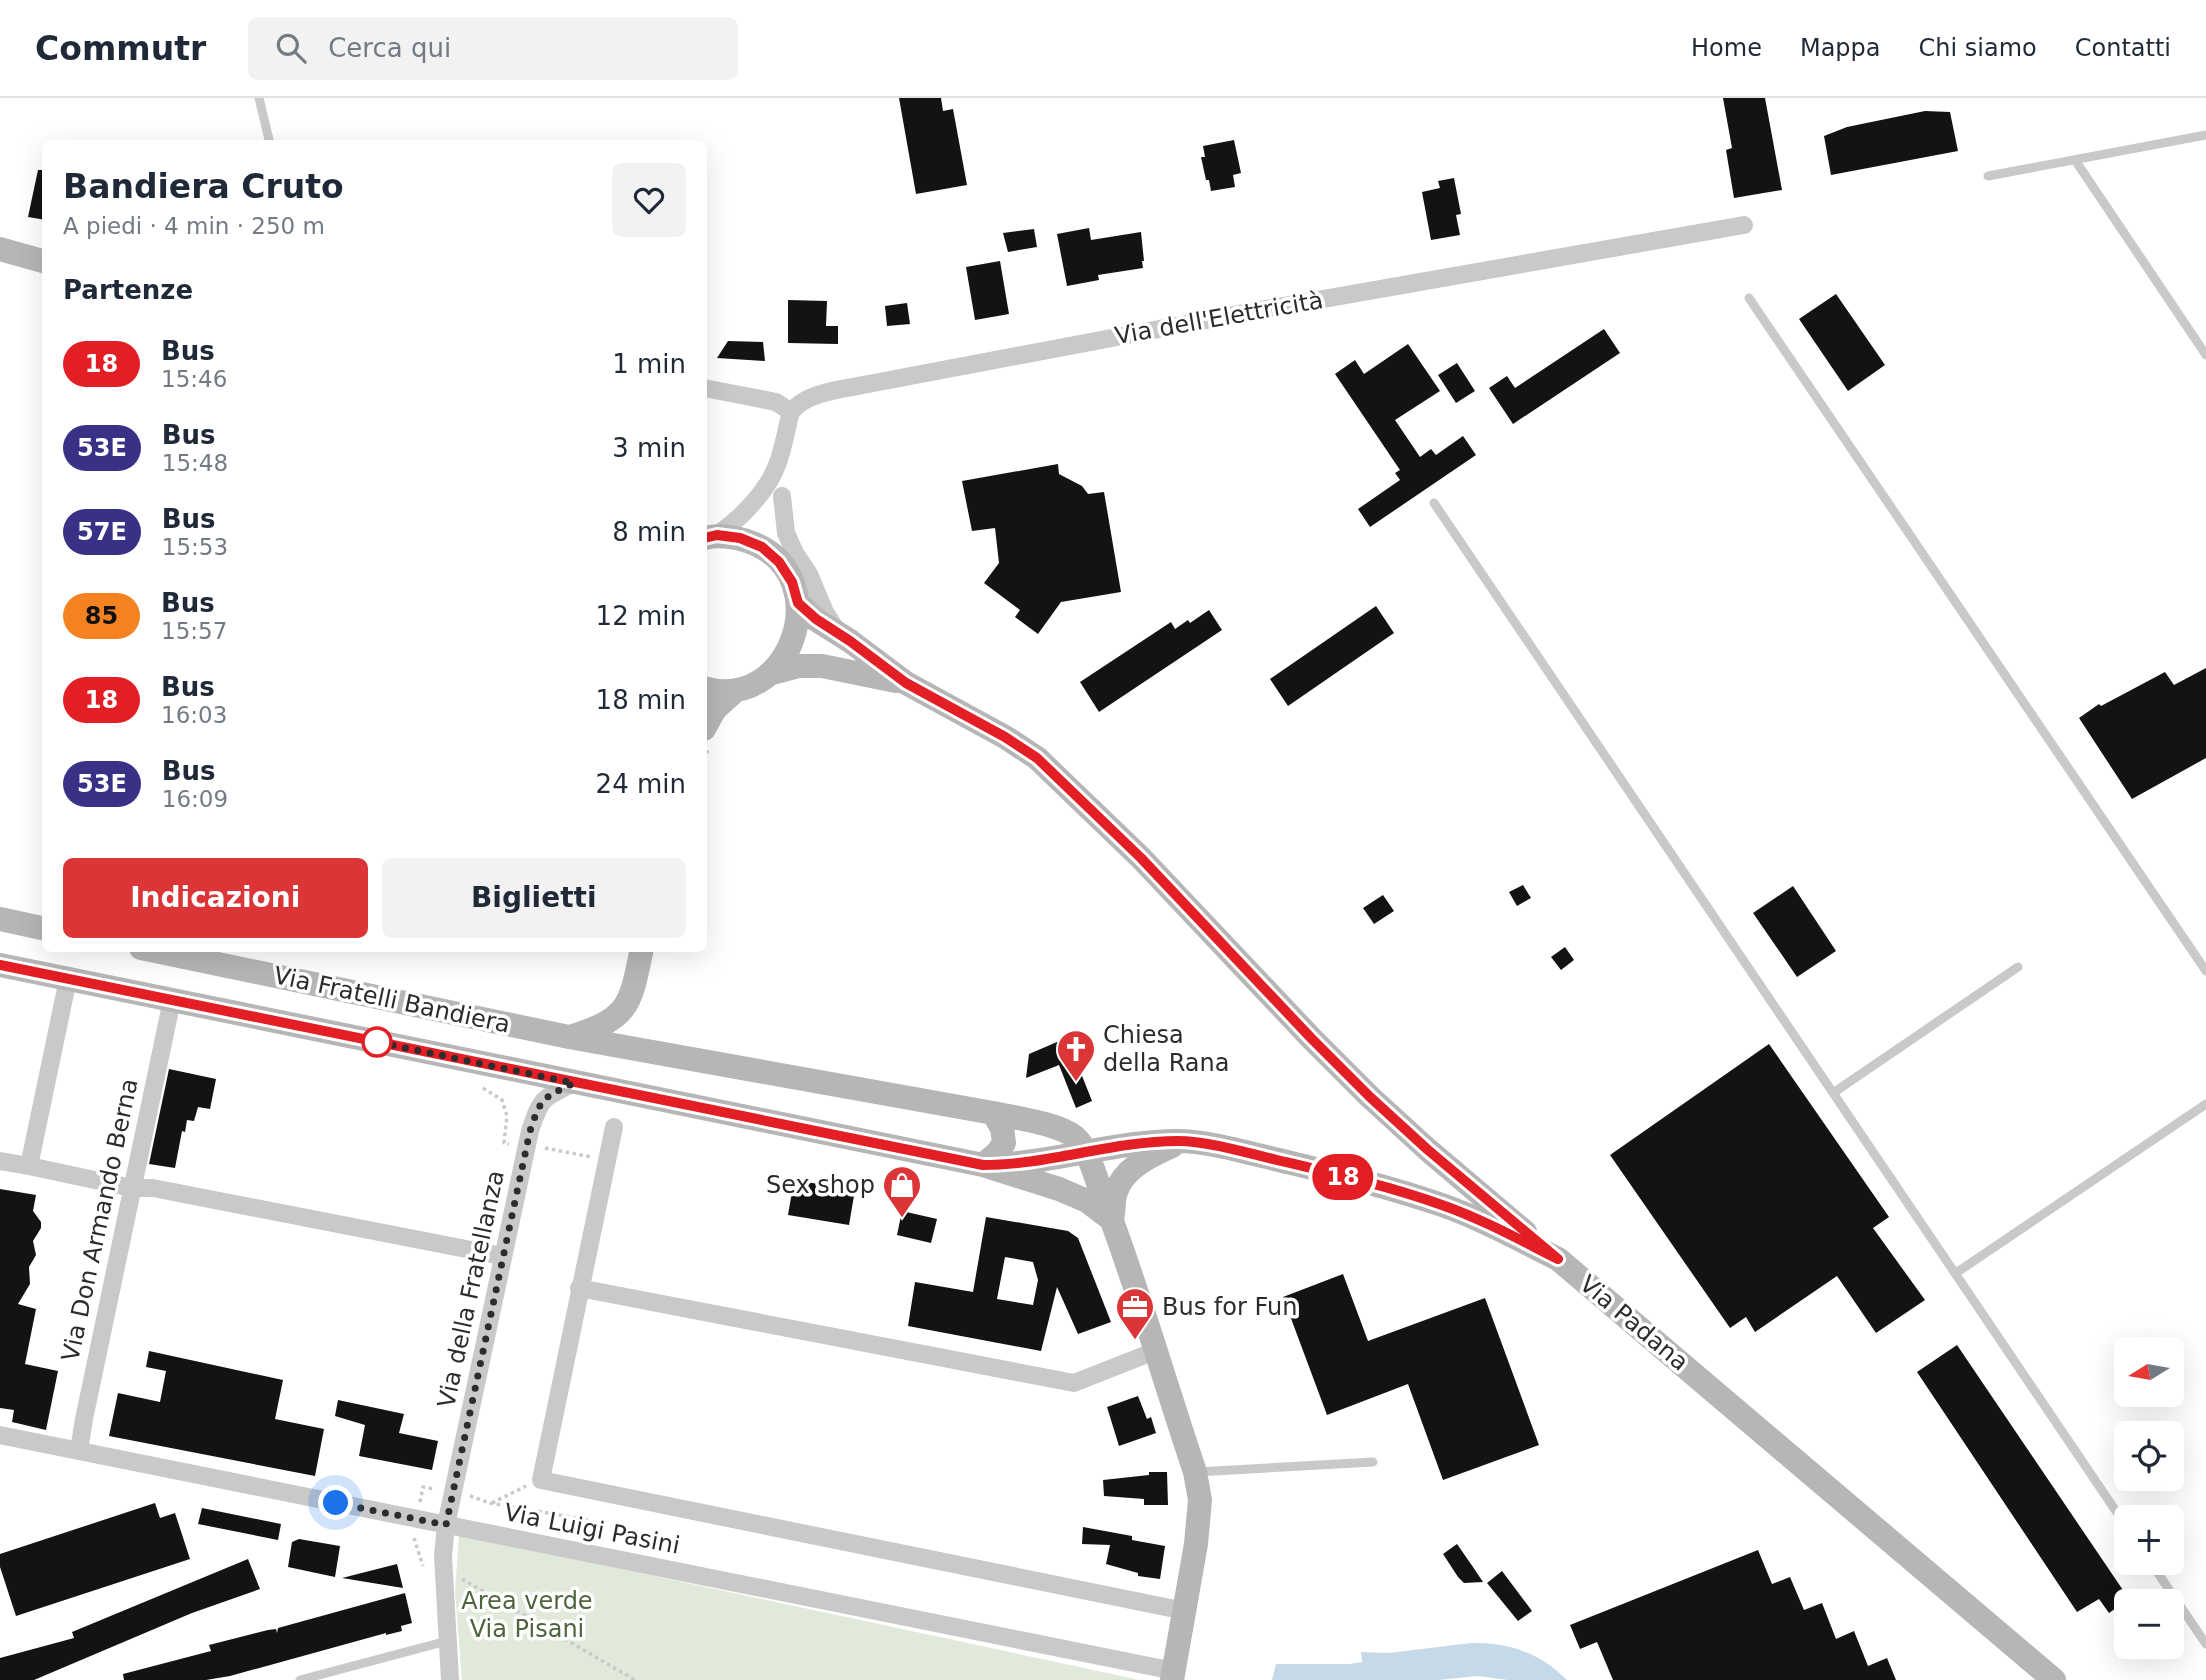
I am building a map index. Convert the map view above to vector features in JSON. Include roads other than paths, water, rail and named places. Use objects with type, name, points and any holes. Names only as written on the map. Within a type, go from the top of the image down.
[{"type":"main road","points":[[0,249],[42,260]]},
{"type":"main road","points":[[707,689],[736,690],[769,674],[787,654],[797,630],[798,603],[792,582],[779,562],[762,547],[740,538],[710,536]]},
{"type":"main road","points":[[798,603],[816,619],[906,683],[1005,737],[1037,758],[1141,858],[1370,1097],[1428,1150],[1558,1259]]},
{"type":"main road","points":[[769,674],[799,666],[822,666],[906,683]]},
{"type":"main road","points":[[707,724],[715,709],[736,690]]},
{"type":"main road","points":[[0,919],[42,928]]},
{"type":"main road","name":"Via Fratelli Bandiera","points":[[160,952],[569,1037],[993,1113],[1068,1132],[1077,1138],[1085,1151],[1112,1221]]},
{"type":"main road","points":[[641,952],[632,994],[635,1034],[643,1050]]},
{"type":"main road","name":"Via Fratelli Bandiera","points":[[0,965],[983,1165],[1059,1189],[1087,1201],[1112,1221]]},
{"type":"main road","points":[[569,1037],[608,1021],[620,1013],[632,994]]},
{"type":"main road","points":[[983,1165],[1004,1143],[1002,1128],[993,1113]]},
{"type":"main road","points":[[1173,1675],[1185,1611],[1200,1500],[1195,1472],[1112,1221],[1116,1191],[1128,1172],[1181,1141]]},
{"type":"main road","name":"Via Padana","points":[[1085,1151],[1133,1143],[1181,1141],[1245,1152],[1320,1170],[1442,1205],[1489,1224],[1558,1259],[2054,1680]]},
{"type":"main road","name":"Via Fratelli Bandiera","points":[[983,1165],[1008,1165],[1085,1151]]},
{"type":"street","name":"Via dell'Elettricità","points":[[791,412],[796,405],[812,397],[863,385],[1249,312],[1744,225]]},
{"type":"street","points":[[707,389],[776,402],[791,412],[777,465],[746,512],[710,536]]},
{"type":"street","points":[[777,465],[786,533],[809,574],[825,612],[841,636]]},
{"type":"street","points":[[779,562],[775,532],[782,496]]},
{"type":"street","points":[[29,1166],[68,979]]},
{"type":"street","name":"Via Don Armando Berna","points":[[79,1450],[172,1000]]},
{"type":"street","name":"Via della Fratellanza","points":[[450,1680],[443,1546],[446,1525],[526,1146],[537,1110],[544,1098],[574,1083]]},
{"type":"street","points":[[614,1128],[541,1480],[1185,1611]]},
{"type":"street","points":[[0,1161],[502,1256]]},
{"type":"street","points":[[579,1288],[1074,1383],[1155,1351]]},
{"type":"street","name":"Via Luigi Pasini","points":[[0,1435],[1173,1675]]},
{"type":"lane","points":[[259,98],[269,140]]},
{"type":"lane","points":[[1988,176],[2206,135]]},
{"type":"lane","points":[[2075,160],[2206,355]]},
{"type":"lane","points":[[1749,298],[2206,971]]},
{"type":"lane","points":[[1434,503],[2114,1508]]},
{"type":"lane","points":[[1833,1093],[2018,967]]},
{"type":"lane","points":[[1956,1273],[2206,1104]]},
{"type":"lane","points":[[1195,1472],[1373,1462]]},
{"type":"lane","points":[[2159,1575],[2206,1644]]},
{"type":"lane","points":[[300,1680],[447,1641]]},
{"type":"water","points":[[1471,1643],[1511,1647],[1523,1651],[1546,1663],[1567,1680],[1508,1680],[1477,1676],[1439,1680],[1272,1680],[1276,1664],[1350,1664],[1362,1662],[1361,1652],[1389,1653]]},
{"type":"place","name":"Chiesa della Rana","points":[[1076,1083]]},
{"type":"place","name":"Sex shop","points":[[902,1219]]},
{"type":"place","name":"Bus for Fun","points":[[1135,1341]]},
{"type":"park label","name":"Area verde Via Pisani","points":[[527,1615]]}]
